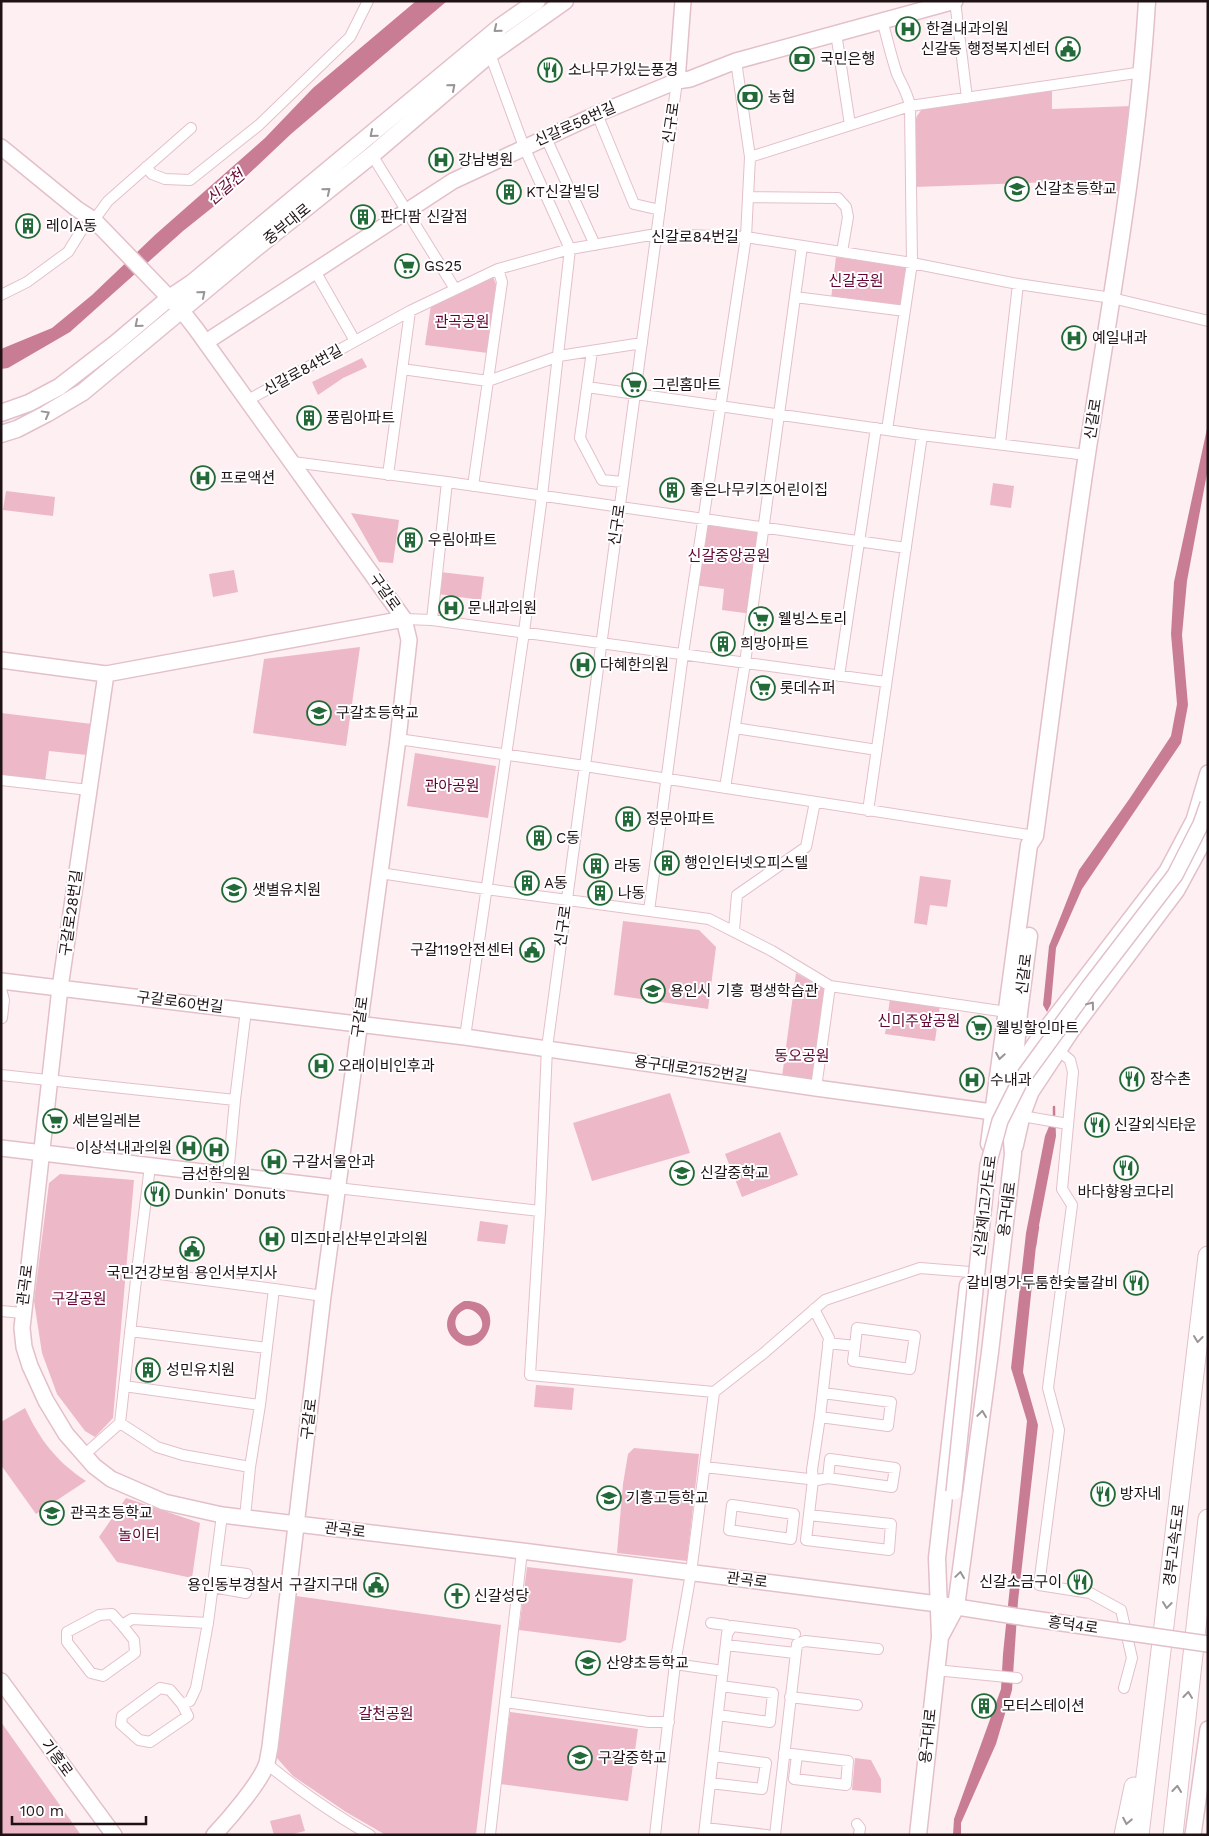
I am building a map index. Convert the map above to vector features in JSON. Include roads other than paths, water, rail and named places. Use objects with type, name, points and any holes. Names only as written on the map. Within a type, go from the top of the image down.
[{"type":"highway","name":"경부고속도로","points":[[1139,1835],[1208,1256]]},
{"type":"highway","name":"경부고속도로","points":[[1173,1835],[1208,1519]]},
{"type":"highway","points":[[1124,1835],[1161,1653]]},
{"type":"main road","name":"중부대로","points":[[1,414],[59,387],[116,343],[168,299],[192,283],[501,26],[537,1]]},
{"type":"main road","name":"중부대로","points":[[1,434],[46,414],[83,392],[256,248],[372,155],[490,54],[564,1]]},
{"type":"main road","name":"신갈로","points":[[1016,1115],[1013,1013],[1029,844],[1035,836],[1087,455],[1112,298],[1143,72],[1147,1]]},
{"type":"main road","name":"신갈로","points":[[994,1111],[997,1076],[1013,1013]]},
{"type":"main road","name":"용구대로","points":[[918,1835],[940,1637],[937,1558],[970,1272],[994,1111]]},
{"type":"main road","name":"용구대로","points":[[940,1637],[956,1607],[990,1352],[1016,1115]]},
{"type":"main road","name":"용구대로","points":[[938,1604],[954,1492]]},
{"type":"street","points":[[146,168],[152,174],[166,180],[190,180],[259,125],[350,37],[368,1]]},
{"type":"street","name":"신구로","points":[[683,1],[677,81],[547,1048],[530,1375],[714,1392]]},
{"type":"street","points":[[951,2],[967,98]]},
{"type":"street","name":"신갈로58번길","points":[[206,342],[453,181],[524,147],[677,81],[690,79],[736,61],[951,2]]},
{"type":"street","points":[[839,676],[859,542],[905,311],[912,263],[910,106],[907,93],[896,70],[882,20]]},
{"type":"street","points":[[836,34],[850,125]]},
{"type":"street","points":[[465,1037],[524,632],[559,356],[570,248],[524,147],[490,54]]},
{"type":"street","points":[[649,910],[683,654],[722,407],[746,237],[750,157],[736,61]]},
{"type":"street","points":[[750,157],[910,106],[1143,72]]},
{"type":"street","points":[[597,114],[634,204],[660,210]]},
{"type":"street","points":[[99,225],[108,201],[191,128]]},
{"type":"street","points":[[1,134],[86,205],[99,225]]},
{"type":"street","points":[[546,138],[595,245]]},
{"type":"street","points":[[1,147],[99,225]]},
{"type":"street","points":[[372,155],[408,210],[455,289]]},
{"type":"street","points":[[748,197],[838,198],[846,207],[848,217],[842,252]]},
{"type":"street","points":[[1,295],[27,282],[68,252],[81,231],[99,225]]},
{"type":"street","name":"구갈로","points":[[99,225],[168,299],[182,311],[206,342],[404,619],[409,640],[398,739],[337,1188],[267,1764],[239,1806],[214,1835]]},
{"type":"street","name":"신갈로84번길","points":[[248,400],[410,311],[498,269],[570,248],[656,234],[746,237],[912,263],[1018,284],[1112,298],[1208,321]]},
{"type":"street","points":[[725,788],[745,663],[802,246]]},
{"type":"street","points":[[473,486],[502,282],[498,269]]},
{"type":"street","points":[[315,272],[354,342]]},
{"type":"street","points":[[1000,444],[1018,284]]},
{"type":"street","points":[[795,297],[905,311]]},
{"type":"street","points":[[388,474],[410,311]]},
{"type":"street","points":[[402,369],[488,381],[559,356],[642,342]]},
{"type":"street","points":[[592,351],[580,438],[602,480],[623,482]]},
{"type":"street","points":[[586,388],[922,435],[1087,455]]},
{"type":"street","points":[[868,811],[922,435]]},
{"type":"street","points":[[293,462],[448,482],[906,548]]},
{"type":"street","points":[[432,620],[448,482]]},
{"type":"street","points":[[1,660],[106,674],[404,619],[432,620],[524,632],[886,682]]},
{"type":"street","name":"구갈로28번길","points":[[41,1153],[60,988],[106,674]]},
{"type":"street","points":[[735,728],[877,750]]},
{"type":"street","points":[[398,739],[1035,836]]},
{"type":"street","points":[[994,1111],[1014,1075],[1043,1034],[1167,871],[1194,820],[1208,773]]},
{"type":"street","points":[[1,780],[89,790]]},
{"type":"street","points":[[734,930],[737,895],[806,847],[815,802]]},
{"type":"street","name":"신갈제1고가도로","points":[[954,1492],[988,1165],[1000,1121],[1019,1083],[1089,987],[1175,875],[1202,824],[1208,804]]},
{"type":"street","points":[[1066,1123],[1016,1115],[1061,1048],[1176,890],[1208,832]]},
{"type":"street","points":[[380,873],[709,918],[734,930],[830,986],[1013,1013],[1023,1033],[1028,1037],[1043,1034]]},
{"type":"street","name":"구갈로60번길","points":[[1,981],[359,1024]]},
{"type":"street","points":[[816,1088],[830,986]]},
{"type":"street","points":[[1,989],[4,1000],[2,1018]]},
{"type":"street","points":[[228,1175],[246,1010]]},
{"type":"street","name":"용구대로2152번길","points":[[359,1024],[547,1048],[816,1088],[1016,1115]]},
{"type":"street","points":[[1043,1034],[1045,1045],[1048,1048],[1061,1048]]},
{"type":"street","points":[[1061,1048],[1070,1060],[1073,1072],[1066,1123],[1062,1189],[1072,1205],[1048,1388],[1058,1430],[1038,1585],[1090,1593],[1121,1610],[1132,1658],[1124,1688]]},
{"type":"street","points":[[1,1075],[235,1100]]},
{"type":"street","points":[[1,1148],[540,1211]]},
{"type":"street","name":"관곡로","points":[[41,1153],[22,1313],[24,1347],[37,1384],[66,1434],[84,1455],[111,1479],[164,1502],[222,1515],[938,1604]]},
{"type":"street","points":[[84,1455],[120,1423],[150,1166]]},
{"type":"street","points":[[655,1835],[675,1664],[691,1573],[714,1392],[764,1353],[825,1300],[920,1268],[970,1272]]},
{"type":"street","points":[[137,1271],[324,1296]]},
{"type":"street","points":[[245,1518],[274,1289]]},
{"type":"street","points":[[808,1515],[891,1524],[888,1550],[806,1540],[808,1515],[813,1480],[812,1470],[829,1338],[814,1309]]},
{"type":"street","points":[[1,1311],[22,1313]]},
{"type":"street","points":[[857,1328],[915,1336],[910,1369],[853,1361],[855,1346],[857,1328]]},
{"type":"street","points":[[130,1331],[267,1348]]},
{"type":"street","points":[[828,1343],[855,1346]]},
{"type":"street","points":[[124,1386],[260,1405]]},
{"type":"street","points":[[820,1417],[888,1426],[891,1402],[823,1393]]},
{"type":"street","points":[[120,1423],[157,1447],[183,1455],[250,1467]]},
{"type":"street","points":[[705,1467],[813,1480],[828,1478],[892,1487],[895,1468],[830,1459],[828,1478]]},
{"type":"street","points":[[732,1505],[794,1514],[791,1538],[729,1530],[732,1505]]},
{"type":"street","points":[[182,1704],[190,1701],[196,1688],[216,1570],[222,1515]]},
{"type":"street","points":[[490,1835],[522,1551]]},
{"type":"street","points":[[216,1570],[248,1574]]},
{"type":"street","points":[[213,1587],[246,1593]]},
{"type":"street","name":"흥덕4로","points":[[938,1604],[1208,1644]]},
{"type":"street","points":[[112,1614],[122,1625],[134,1640],[135,1653],[103,1676],[90,1673],[68,1642],[67,1632],[99,1615],[112,1614]]},
{"type":"street","points":[[122,1625],[132,1619],[208,1623]]},
{"type":"street","points":[[712,1623],[726,1625],[728,1632],[704,1831],[767,1835]]},
{"type":"street","points":[[728,1632],[732,1626],[794,1634]]},
{"type":"street","points":[[774,1835],[797,1644],[805,1641],[878,1650]]},
{"type":"street","points":[[726,1645],[795,1654]]},
{"type":"street","points":[[675,1664],[723,1671]]},
{"type":"street","points":[[935,1670],[1017,1678]]},
{"type":"street","name":"기흥로","points":[[1,1681],[114,1835]]},
{"type":"street","points":[[718,1715],[770,1722],[773,1693],[721,1686]]},
{"type":"street","points":[[160,1688],[170,1690],[182,1704],[188,1716],[150,1742],[139,1740],[121,1724],[122,1716],[160,1688]]},
{"type":"street","points":[[790,1697],[857,1704]]},
{"type":"street","points":[[505,1702],[649,1722],[669,1722]]},
{"type":"street","points":[[1193,1835],[1208,1729]]},
{"type":"street","points":[[784,1753],[848,1761],[846,1785],[794,1779],[796,1755]]},
{"type":"street","points":[[710,1783],[762,1789],[766,1763],[713,1756]]},
{"type":"street","points":[[267,1764],[344,1820],[370,1835]]},
{"type":"street","points":[[1203,1835],[1207,1788]]},
{"type":"street","points":[[857,1824],[860,1828],[860,1835]]},
{"type":"water","name":"신갈천","points":[[416,1],[447,1],[291,134],[218,203],[183,231],[70,332],[8,368],[1,369],[1,349],[52,328],[92,295],[156,234],[265,138],[313,88]]},
{"type":"water","points":[[1208,424],[1208,468],[1187,581],[1182,635],[1188,705],[1181,743],[1082,889],[1056,948],[1051,1004],[1047,1012],[1043,1005],[1049,946],[1079,870],[1171,736],[1177,704],[1171,634],[1174,582]]},
{"type":"water","points":[[1055,1112],[1056,1136],[1037,1236],[1023,1372],[1038,1425],[1018,1601],[1012,1690],[996,1744],[961,1823],[961,1835],[953,1835],[954,1819],[1001,1689],[1027,1421],[1011,1368],[1026,1233],[1045,1136]]},
{"type":"water","points":[[464,1301],[479,1303],[487,1310],[490,1320],[489,1330],[483,1339],[475,1345],[465,1345],[454,1339],[448,1329],[448,1318],[459,1304]],"holes":[[[466,1309],[476,1312],[482,1320],[482,1325],[478,1332],[467,1336],[458,1331],[455,1322],[460,1312]]]},
{"type":"waterway","points":[[1054,1107],[1054,1115]]},
{"type":"waterway","points":[[1035,1246],[1038,1227]]},
{"type":"place","name":"한결내과의원","points":[[908,29]]},
{"type":"place","name":"신갈동 행정복지센터","points":[[1068,49]]},
{"type":"place","name":"국민은행","points":[[802,59]]},
{"type":"place","name":"소나무가있는풍경","points":[[550,70]]},
{"type":"place","name":"농협","points":[[750,97]]},
{"type":"place","name":"강남병원","points":[[441,160]]},
{"type":"place","name":"신갈초등학교","points":[[1017,189]]},
{"type":"place","name":"KT신갈빌딩","points":[[509,192]]},
{"type":"place","name":"판다팜 신갈점","points":[[363,217]]},
{"type":"place","name":"레이A동","points":[[28,226]]},
{"type":"place","name":"GS25","points":[[407,266]]},
{"type":"place","name":"예일내과","points":[[1074,338]]},
{"type":"place","name":"그린홈마트","points":[[634,385]]},
{"type":"place","name":"풍림아파트","points":[[309,418]]},
{"type":"place","name":"프로액션","points":[[203,478]]},
{"type":"place","name":"좋은나무키즈어린이집","points":[[672,490]]},
{"type":"place","name":"우림아파트","points":[[410,540]]},
{"type":"place","name":"문내과의원","points":[[451,608]]},
{"type":"place","name":"웰빙스토리","points":[[761,619]]},
{"type":"place","name":"희망아파트","points":[[723,644]]},
{"type":"place","name":"다혜한의원","points":[[583,665]]},
{"type":"place","name":"롯데슈퍼","points":[[763,688]]},
{"type":"place","name":"구갈초등학교","points":[[319,713]]},
{"type":"place","name":"정문아파트","points":[[628,819]]},
{"type":"place","name":"C동","points":[[539,838]]},
{"type":"place","name":"행인인터넷오피스텔","points":[[667,863]]},
{"type":"place","name":"라동","points":[[596,866]]},
{"type":"place","name":"A동","points":[[527,883]]},
{"type":"place","name":"샛별유치원","points":[[234,890]]},
{"type":"place","name":"나동","points":[[600,893]]},
{"type":"place","name":"구갈119안전센터","points":[[532,950]]},
{"type":"place","name":"용인시 기흥 평생학습관","points":[[653,991]]},
{"type":"place","name":"웰빙할인마트","points":[[979,1028]]},
{"type":"place","name":"오래이비인후과","points":[[321,1066]]},
{"type":"place","name":"장수촌","points":[[1132,1079]]},
{"type":"place","name":"수내과","points":[[972,1080]]},
{"type":"place","name":"세븐일레븐","points":[[55,1121]]},
{"type":"place","name":"신갈외식타운","points":[[1097,1125]]},
{"type":"place","name":"이상석내과의원","points":[[189,1148]]},
{"type":"place","name":"금선한의원","points":[[216,1150]]},
{"type":"place","name":"구갈서울안과","points":[[274,1162]]},
{"type":"place","name":"바다향왕코다리","points":[[1126,1168]]},
{"type":"place","name":"신갈중학교","points":[[682,1173]]},
{"type":"place","name":"Dunkin' Donuts","points":[[157,1194]]},
{"type":"place","name":"미즈마리산부인과의원","points":[[272,1239]]},
{"type":"place","name":"국민건강보험 용인서부지사","points":[[192,1249]]},
{"type":"place","name":"갈비명가두툼한숯불갈비","points":[[1136,1283]]},
{"type":"place","name":"성민유치원","points":[[148,1370]]},
{"type":"place","name":"방자네","points":[[1103,1494]]},
{"type":"place","name":"기흥고등학교","points":[[609,1498]]},
{"type":"place","name":"관곡초등학교","points":[[52,1513]]},
{"type":"place","name":"신갈소금구이","points":[[1080,1582]]},
{"type":"place","name":"용인동부경찰서 구갈지구대","points":[[376,1585]]},
{"type":"place","name":"신갈성당","points":[[457,1596]]},
{"type":"place","name":"산양초등학교","points":[[588,1663]]},
{"type":"place","name":"모터스테이션","points":[[984,1706]]},
{"type":"place","name":"구갈중학교","points":[[580,1758]]},
{"type":"park label","name":"신갈공원","points":[[856,281]]},
{"type":"park label","name":"관곡공원","points":[[462,322]]},
{"type":"park label","name":"신갈중앙공원","points":[[729,556]]},
{"type":"park label","name":"관아공원","points":[[452,786]]},
{"type":"park label","name":"신미주앞공원","points":[[919,1021]]},
{"type":"park label","name":"동오공원","points":[[802,1056]]},
{"type":"park label","name":"구갈공원","points":[[79,1299]]},
{"type":"park label","name":"놀이터","points":[[139,1535]]},
{"type":"park label","name":"갈천공원","points":[[386,1714]]}]
